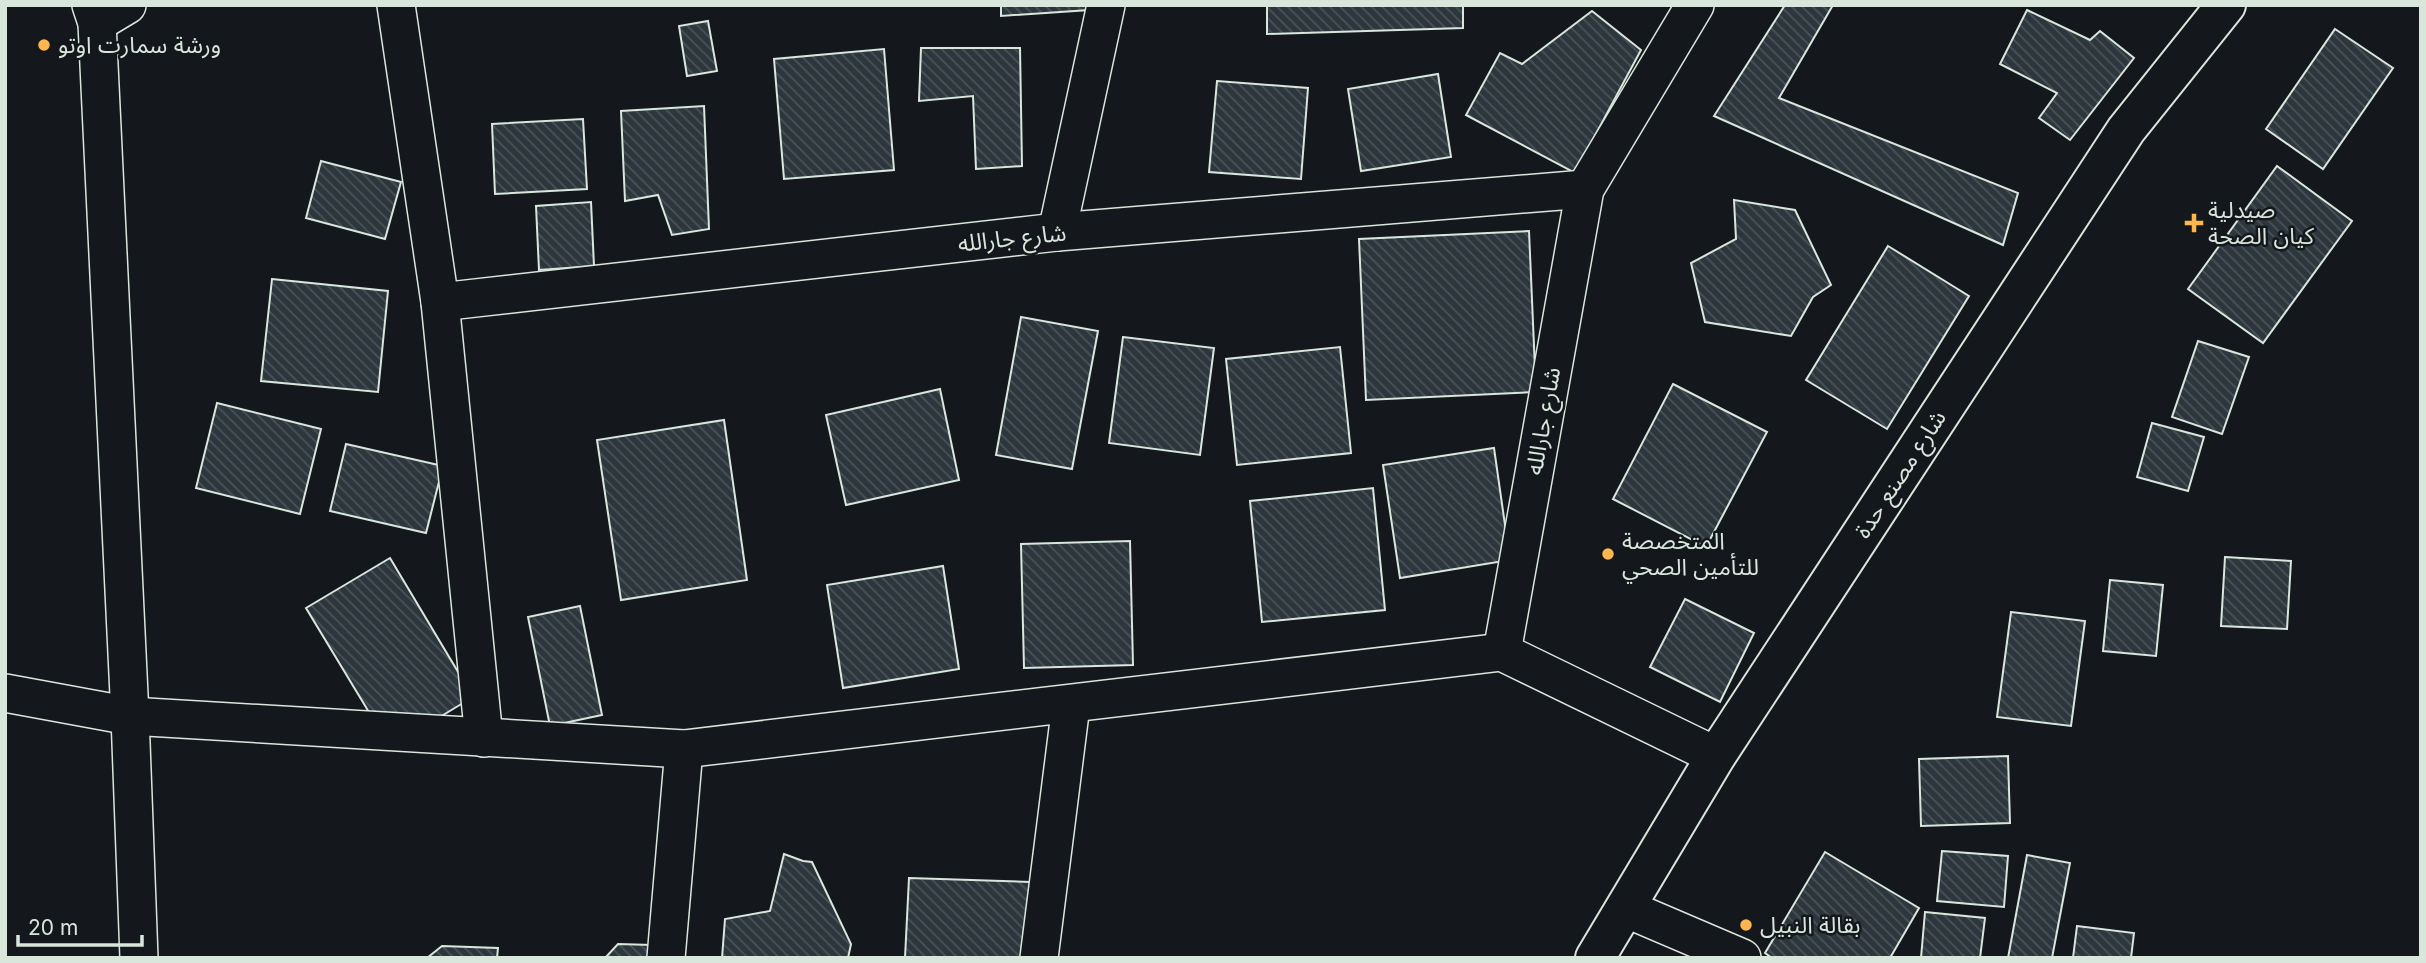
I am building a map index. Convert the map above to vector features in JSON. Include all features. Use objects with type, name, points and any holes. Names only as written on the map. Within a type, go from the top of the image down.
[{"type":"street","points":[[396,5],[440,302],[484,738]]},
{"type":"street","points":[[1057,232],[1106,5]]},
{"type":"street","name":"شارع جارالله","points":[[1502,652],[1585,189],[1695,5]]},
{"type":"street","name":"شارع مصنع حدة","points":[[1595,958],[1716,756],[2126,130],[2225,5]]},
{"type":"street","points":[[105,11],[139,958]]},
{"type":"street","name":"شارع جارالله","points":[[440,302],[1057,232],[1585,189]]},
{"type":"street","points":[[5,693],[130,716],[684,749],[1502,652],[1716,756]]},
{"type":"street","points":[[1040,958],[1071,705]]},
{"type":"street","points":[[666,958],[684,749]]},
{"type":"street","points":[[1625,908],[1742,958]]},
{"type":"building","points":[[1001,5],[1089,5],[1089,10],[1001,16]]},
{"type":"building","points":[[1267,5],[1463,5],[1463,28],[1267,34]]},
{"type":"building","points":[[1785,5],[1833,5],[1779,98],[2018,193],[2003,245],[1714,116]]},
{"type":"building","points":[[2027,10],[2090,40],[2100,31],[2134,58],[2070,140],[2039,118],[2057,93],[2000,64]]},
{"type":"building","points":[[1592,11],[1641,50],[1575,173],[1466,115],[1500,53],[1522,64]]},
{"type":"building","points":[[708,21],[717,71],[687,76],[679,26]]},
{"type":"building","points":[[2335,29],[2393,68],[2323,169],[2266,129]]},
{"type":"building","points":[[921,48],[1020,48],[1022,166],[976,169],[973,96],[919,101]]},
{"type":"building","points":[[884,49],[894,170],[784,179],[774,59]]},
{"type":"building","points":[[1438,74],[1451,157],[1361,171],[1348,89]]},
{"type":"building","points":[[1217,81],[1308,88],[1301,179],[1209,172]]},
{"type":"building","points":[[704,106],[709,229],[672,235],[658,195],[625,201],[621,111]]},
{"type":"building","points":[[583,119],[587,189],[495,194],[492,124]]},
{"type":"building","points":[[321,161],[401,182],[385,239],[306,218]]},
{"type":"building","points":[[2277,166],[2352,221],[2263,343],[2188,289]]},
{"type":"building","points":[[1734,200],[1795,210],[1831,285],[1813,297],[1791,336],[1705,322],[1691,263],[1736,239]]},
{"type":"building","points":[[591,202],[594,266],[539,270],[536,206]]},
{"type":"building","points":[[1529,231],[1536,392],[1366,400],[1359,239]]},
{"type":"building","points":[[1888,246],[1969,296],[1887,429],[1806,380]]},
{"type":"building","points":[[272,279],[388,291],[378,392],[261,381]]},
{"type":"building","points":[[1021,317],[1098,331],[1072,469],[996,455]]},
{"type":"building","points":[[1123,337],[1214,348],[1200,455],[1109,443]]},
{"type":"building","points":[[2198,341],[2249,357],[2222,434],[2172,417]]},
{"type":"building","points":[[1340,347],[1351,453],[1237,465],[1226,359]]},
{"type":"building","points":[[1673,384],[1767,432],[1706,547],[1613,499]]},
{"type":"building","points":[[940,389],[959,480],[846,505],[826,415]]},
{"type":"building","points":[[217,403],[321,429],[300,514],[196,488]]},
{"type":"building","points":[[724,420],[747,580],[621,600],[597,440]]},
{"type":"building","points":[[2152,423],[2204,437],[2188,491],[2137,477]]},
{"type":"building","points":[[346,444],[443,466],[426,533],[330,511]]},
{"type":"building","points":[[1494,448],[1510,560],[1400,578],[1383,465]]},
{"type":"building","points":[[1373,488],[1385,610],[1262,622],[1250,501]]},
{"type":"building","points":[[1130,541],[1133,665],[1024,668],[1021,544]]},
{"type":"building","points":[[2225,557],[2291,561],[2287,629],[2221,626]]},
{"type":"building","points":[[390,558],[473,697],[390,747],[306,608]]},
{"type":"building","points":[[943,566],[959,669],[843,688],[827,585]]},
{"type":"building","points":[[2110,580],[2163,585],[2156,656],[2103,651]]},
{"type":"building","points":[[1685,599],[1754,633],[1720,702],[1650,667]]},
{"type":"building","points":[[580,606],[602,715],[550,726],[528,617]]},
{"type":"building","points":[[2011,612],[2085,621],[2071,726],[1997,717]]},
{"type":"building","points":[[2008,756],[2010,823],[1921,826],[1919,759]]},
{"type":"building","points":[[1942,851],[2008,856],[2004,907],[1937,901]]},
{"type":"building","points":[[1825,852],[1919,908],[1890,958],[1772,958],[1765,953]]},
{"type":"building","points":[[784,854],[812,862],[851,944],[848,958],[722,958],[725,919],[770,911]]},
{"type":"building","points":[[2027,855],[2070,863],[2052,958],[2008,958]]},
{"type":"building","points":[[909,878],[1030,882],[1026,958],[905,958]]},
{"type":"building","points":[[1925,912],[1985,918],[1980,958],[1921,958]]},
{"type":"building","points":[[2077,926],[2134,933],[2131,958],[2073,958]]},
{"type":"building","points":[[618,944],[652,945],[650,958],[605,958]]},
{"type":"building","points":[[442,946],[498,948],[497,958],[427,958]]},
{"type":"place","name":"ورشة سمارت اوتو","points":[[44,45]]},
{"type":"place","name":"صيدلية كيان الصحة","points":[[2194,223]]},
{"type":"place","name":"المتخصصة للتأمين الصحي","points":[[1608,554]]},
{"type":"place","name":"بقالة النبيل","points":[[1746,925]]}]
